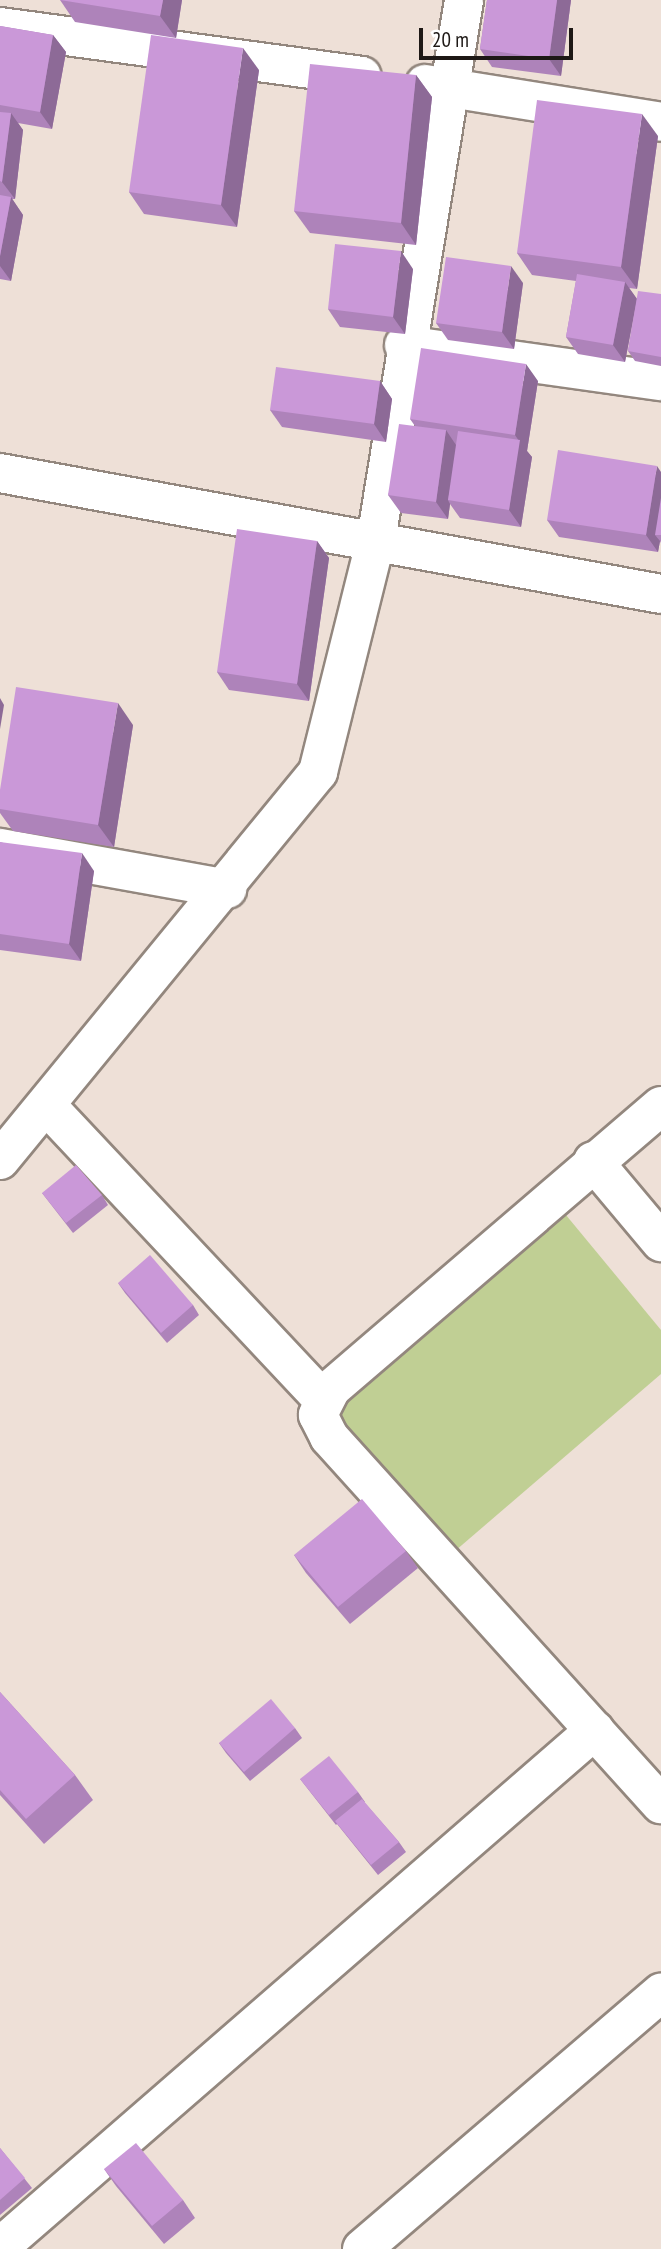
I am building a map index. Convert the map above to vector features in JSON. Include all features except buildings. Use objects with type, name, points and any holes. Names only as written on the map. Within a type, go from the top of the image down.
[{"type":"street","points":[[0,1160],[48,1107],[227,889],[318,772],[376,540],[404,345],[464,0]]},
{"type":"street","points":[[0,27],[450,88],[661,122]]},
{"type":"street","points":[[404,345],[661,381]]},
{"type":"street","points":[[0,474],[376,540],[661,594]]},
{"type":"street","points":[[0,848],[227,889]]},
{"type":"street","points":[[661,1106],[593,1161],[322,1399],[318,1416],[329,1437],[661,1804]]},
{"type":"street","points":[[48,1107],[322,1399]]},
{"type":"street","points":[[593,1161],[661,1242]]},
{"type":"street","points":[[0,2247],[595,1730]]},
{"type":"street","points":[[362,2249],[661,1993]]},
{"type":"green space","points":[[561,1209],[661,1330],[661,1374],[455,1551],[334,1414]]}]
